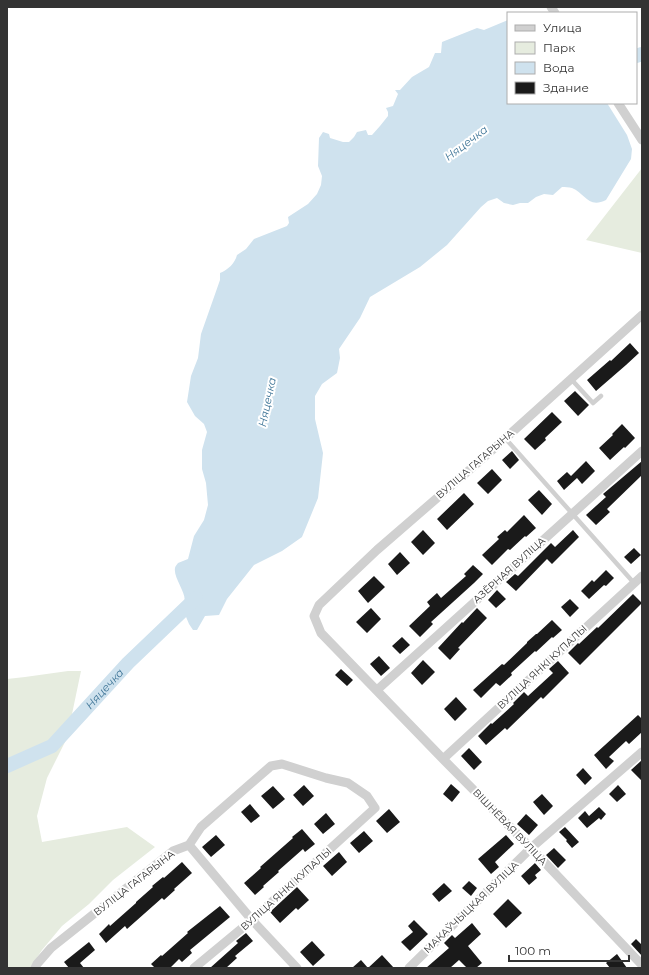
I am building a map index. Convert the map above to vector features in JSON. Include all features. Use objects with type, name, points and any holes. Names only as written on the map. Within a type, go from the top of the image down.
[{"type":"street","points":[[619,104],[642,140]]},
{"type":"street","name":"ВУЛІЦА ГАГАРЫНА","points":[[314,616],[319,605],[377,550],[642,315]]},
{"type":"street","name":"АЗЁРНАЯ ВУЛІЦА","points":[[377,690],[642,451]]},
{"type":"street","name":"ВУЛІЦА ЯНКІ КУПАЛЫ","points":[[443,759],[642,576]]},
{"type":"street","name":"ВІШНЁВАЯ ВУЛІЦА","points":[[314,616],[321,633],[531,848],[642,965]]},
{"type":"street","name":"МАКАЎЧЫЦКАЯ ВУЛІЦА","points":[[409,968],[531,848],[642,752]]},
{"type":"street","name":"ВУЛІЦА ЯНКІ КУПАЛЫ","points":[[189,845],[201,827],[271,766],[282,764],[326,778],[348,783],[367,796],[375,808],[252,920],[194,968]]},
{"type":"street","points":[[189,845],[252,920],[297,968]]},
{"type":"street","name":"ВУЛІЦА ГАГАРЫНА","points":[[36,968],[37,964],[51,948],[174,851],[189,845]]},
{"type":"lane","points":[[571,379],[593,403],[601,396]]},
{"type":"lane","points":[[505,438],[634,583]]},
{"type":"green space","points":[[642,168],[642,253],[586,240]]},
{"type":"green space","points":[[68,671],[81,671],[67,738],[47,778],[37,816],[42,842],[127,827],[155,847],[113,880],[89,904],[62,926],[42,950],[30,968],[7,968],[7,679]]},
{"type":"water","points":[[507,20],[507,104],[608,104],[627,135],[632,149],[631,159],[606,200],[600,202],[595,203],[587,199],[576,190],[564,187],[553,195],[544,194],[536,197],[528,203],[513,205],[504,203],[497,198],[488,201],[447,245],[420,267],[370,297],[360,318],[339,349],[340,358],[337,373],[322,384],[315,396],[315,419],[323,453],[318,498],[302,537],[282,551],[254,565],[227,599],[219,615],[205,616],[197,630],[193,630],[184,612],[178,609],[185,601],[183,592],[176,577],[175,567],[178,563],[188,559],[194,536],[204,520],[208,505],[206,483],[202,469],[202,450],[207,432],[204,424],[195,416],[187,402],[191,376],[198,358],[201,334],[220,280],[220,273],[231,266],[237,255],[246,249],[254,239],[287,226],[289,223],[288,217],[308,204],[317,194],[321,185],[322,176],[318,166],[319,138],[323,132],[329,134],[330,138],[343,142],[349,142],[357,132],[366,130],[368,135],[372,135],[388,116],[386,108],[393,106],[398,94],[395,90],[400,90],[412,77],[429,67],[435,53],[441,53],[442,42],[477,28],[484,30]]},
{"type":"building","points":[[630,343],[639,353],[596,391],[587,380],[610,360],[611,361]]},
{"type":"building","points":[[575,391],[589,405],[578,416],[564,401]]},
{"type":"building","points":[[552,412],[562,422],[535,450],[524,439]]},
{"type":"building","points":[[622,424],[635,438],[610,460],[599,448]]},
{"type":"building","points":[[512,451],[519,460],[510,469],[502,460]]},
{"type":"building","points":[[586,461],[595,471],[582,484],[577,478],[564,490],[557,481],[567,472],[571,476]]},
{"type":"building","points":[[642,461],[642,475],[607,509],[610,512],[596,525],[586,515],[606,497],[603,494]]},
{"type":"building","points":[[492,469],[502,480],[488,494],[477,483]]},
{"type":"building","points":[[539,490],[552,504],[542,515],[528,500]]},
{"type":"building","points":[[464,493],[474,504],[447,530],[437,519]]},
{"type":"building","points":[[524,515],[536,528],[510,550],[508,549],[492,565],[482,555],[499,539],[497,537],[505,530],[507,532]]},
{"type":"building","points":[[423,530],[435,543],[423,555],[411,542]]},
{"type":"building","points":[[573,530],[579,537],[552,564],[547,559],[516,591],[506,582],[515,574],[518,576],[551,543],[555,547]]},
{"type":"building","points":[[634,548],[641,555],[631,564],[624,557]]},
{"type":"building","points":[[400,552],[410,563],[397,575],[388,564]]},
{"type":"building","points":[[473,565],[483,574],[431,622],[433,624],[420,637],[409,626],[430,606],[427,602],[437,593],[441,598],[466,576],[464,574]]},
{"type":"building","points":[[606,570],[614,578],[589,599],[581,591],[592,580],[594,582]]},
{"type":"building","points":[[374,576],[385,587],[368,603],[358,591]]},
{"type":"building","points":[[497,590],[506,599],[496,608],[488,600]]},
{"type":"building","points":[[633,594],[642,603],[580,665],[568,653],[597,627],[598,628]]},
{"type":"building","points":[[570,599],[579,608],[570,617],[561,607]]},
{"type":"building","points":[[371,608],[381,619],[367,633],[356,622]]},
{"type":"building","points":[[477,608],[487,618],[458,648],[460,649],[450,660],[438,648]]},
{"type":"building","points":[[552,620],[562,630],[536,652],[535,651],[511,673],[512,675],[500,686],[496,683],[481,698],[473,690],[502,664],[504,665]]},
{"type":"building","points":[[402,637],[410,645],[400,654],[392,646]]},
{"type":"building","points":[[379,656],[390,668],[381,676],[370,664]]},
{"type":"building","points":[[423,660],[435,672],[422,685],[411,673]]},
{"type":"building","points":[[558,661],[569,673],[543,699],[541,697],[507,730],[505,728],[486,745],[478,736],[514,704],[513,703],[524,692],[528,696],[553,673],[549,669]]},
{"type":"building","points":[[341,669],[353,680],[347,686],[335,675]]},
{"type":"building","points":[[456,697],[467,709],[455,721],[444,709]]},
{"type":"building","points":[[638,715],[642,719],[642,732],[629,744],[626,741],[609,757],[614,761],[606,769],[594,755]]},
{"type":"building","points":[[469,748],[482,762],[474,770],[461,756]]},
{"type":"building","points":[[642,760],[642,781],[631,770]]},
{"type":"building","points":[[583,768],[592,778],[585,785],[576,775]]},
{"type":"building","points":[[451,784],[460,792],[452,802],[443,794]]},
{"type":"building","points":[[304,785],[314,796],[303,806],[293,795]]},
{"type":"building","points":[[618,785],[626,794],[617,802],[609,794]]},
{"type":"building","points":[[273,786],[285,799],[273,809],[261,796]]},
{"type":"building","points":[[542,794],[553,806],[544,815],[533,802]]},
{"type":"building","points":[[250,804],[260,816],[251,823],[241,812]]},
{"type":"building","points":[[599,807],[606,814],[601,820],[599,818],[587,828],[578,818],[585,811],[589,816]]},
{"type":"building","points":[[389,809],[400,822],[387,833],[376,821]]},
{"type":"building","points":[[326,813],[335,824],[323,834],[314,824]]},
{"type":"building","points":[[526,814],[538,825],[529,835],[517,824]]},
{"type":"building","points":[[565,827],[579,842],[572,848],[559,832]]},
{"type":"building","points":[[302,829],[315,844],[305,852],[303,849],[278,871],[279,872],[255,895],[244,883]]},
{"type":"building","points":[[364,831],[373,841],[359,853],[350,843]]},
{"type":"building","points":[[216,835],[225,845],[211,857],[202,847]]},
{"type":"building","points":[[506,835],[514,844],[495,862],[499,867],[491,874],[478,859]]},
{"type":"building","points":[[554,848],[566,860],[558,868],[546,855]]},
{"type":"building","points":[[339,852],[347,862],[332,876],[323,866]]},
{"type":"building","points":[[182,862],[192,873],[164,900],[162,898],[127,929],[125,926],[106,943],[99,934],[109,924],[110,926],[136,903],[153,887],[152,886],[163,877],[164,878]]},
{"type":"building","points":[[535,863],[541,870],[535,875],[537,878],[529,885],[521,876]]},
{"type":"building","points":[[469,881],[477,888],[471,896],[462,888]]},
{"type":"building","points":[[444,883],[452,891],[439,902],[432,894]]},
{"type":"building","points":[[297,887],[309,900],[298,910],[296,908],[280,923],[270,912]]},
{"type":"building","points":[[508,899],[522,913],[506,928],[493,914]]},
{"type":"building","points":[[220,906],[230,917],[190,950],[192,953],[182,962],[179,959],[170,968],[155,968],[151,964],[188,933],[187,932]]},
{"type":"building","points":[[414,920],[428,934],[410,951],[401,942],[413,932],[408,926]]},
{"type":"building","points":[[472,923],[481,934],[468,946],[482,963],[476,968],[467,968],[459,960],[450,968],[426,968],[449,948],[444,943],[452,935],[455,938]]},
{"type":"building","points":[[246,933],[253,941],[235,956],[237,958],[226,968],[210,968],[238,943],[236,941]]},
{"type":"building","points":[[636,939],[642,945],[642,956],[631,944]]},
{"type":"building","points":[[312,941],[325,955],[313,966],[300,952]]},
{"type":"building","points":[[89,942],[95,950],[80,963],[84,968],[69,968],[64,962]]},
{"type":"building","points":[[617,954],[627,968],[610,968],[606,963]]},
{"type":"building","points":[[382,955],[394,968],[368,968]]},
{"type":"building","points":[[361,960],[368,968],[352,968]]},
{"type":"waterway","name":"Няцечка","points":[[637,56],[642,54]]},
{"type":"waterway","name":"Няцечка","points":[[7,766],[52,746],[128,663],[196,598]]}]
